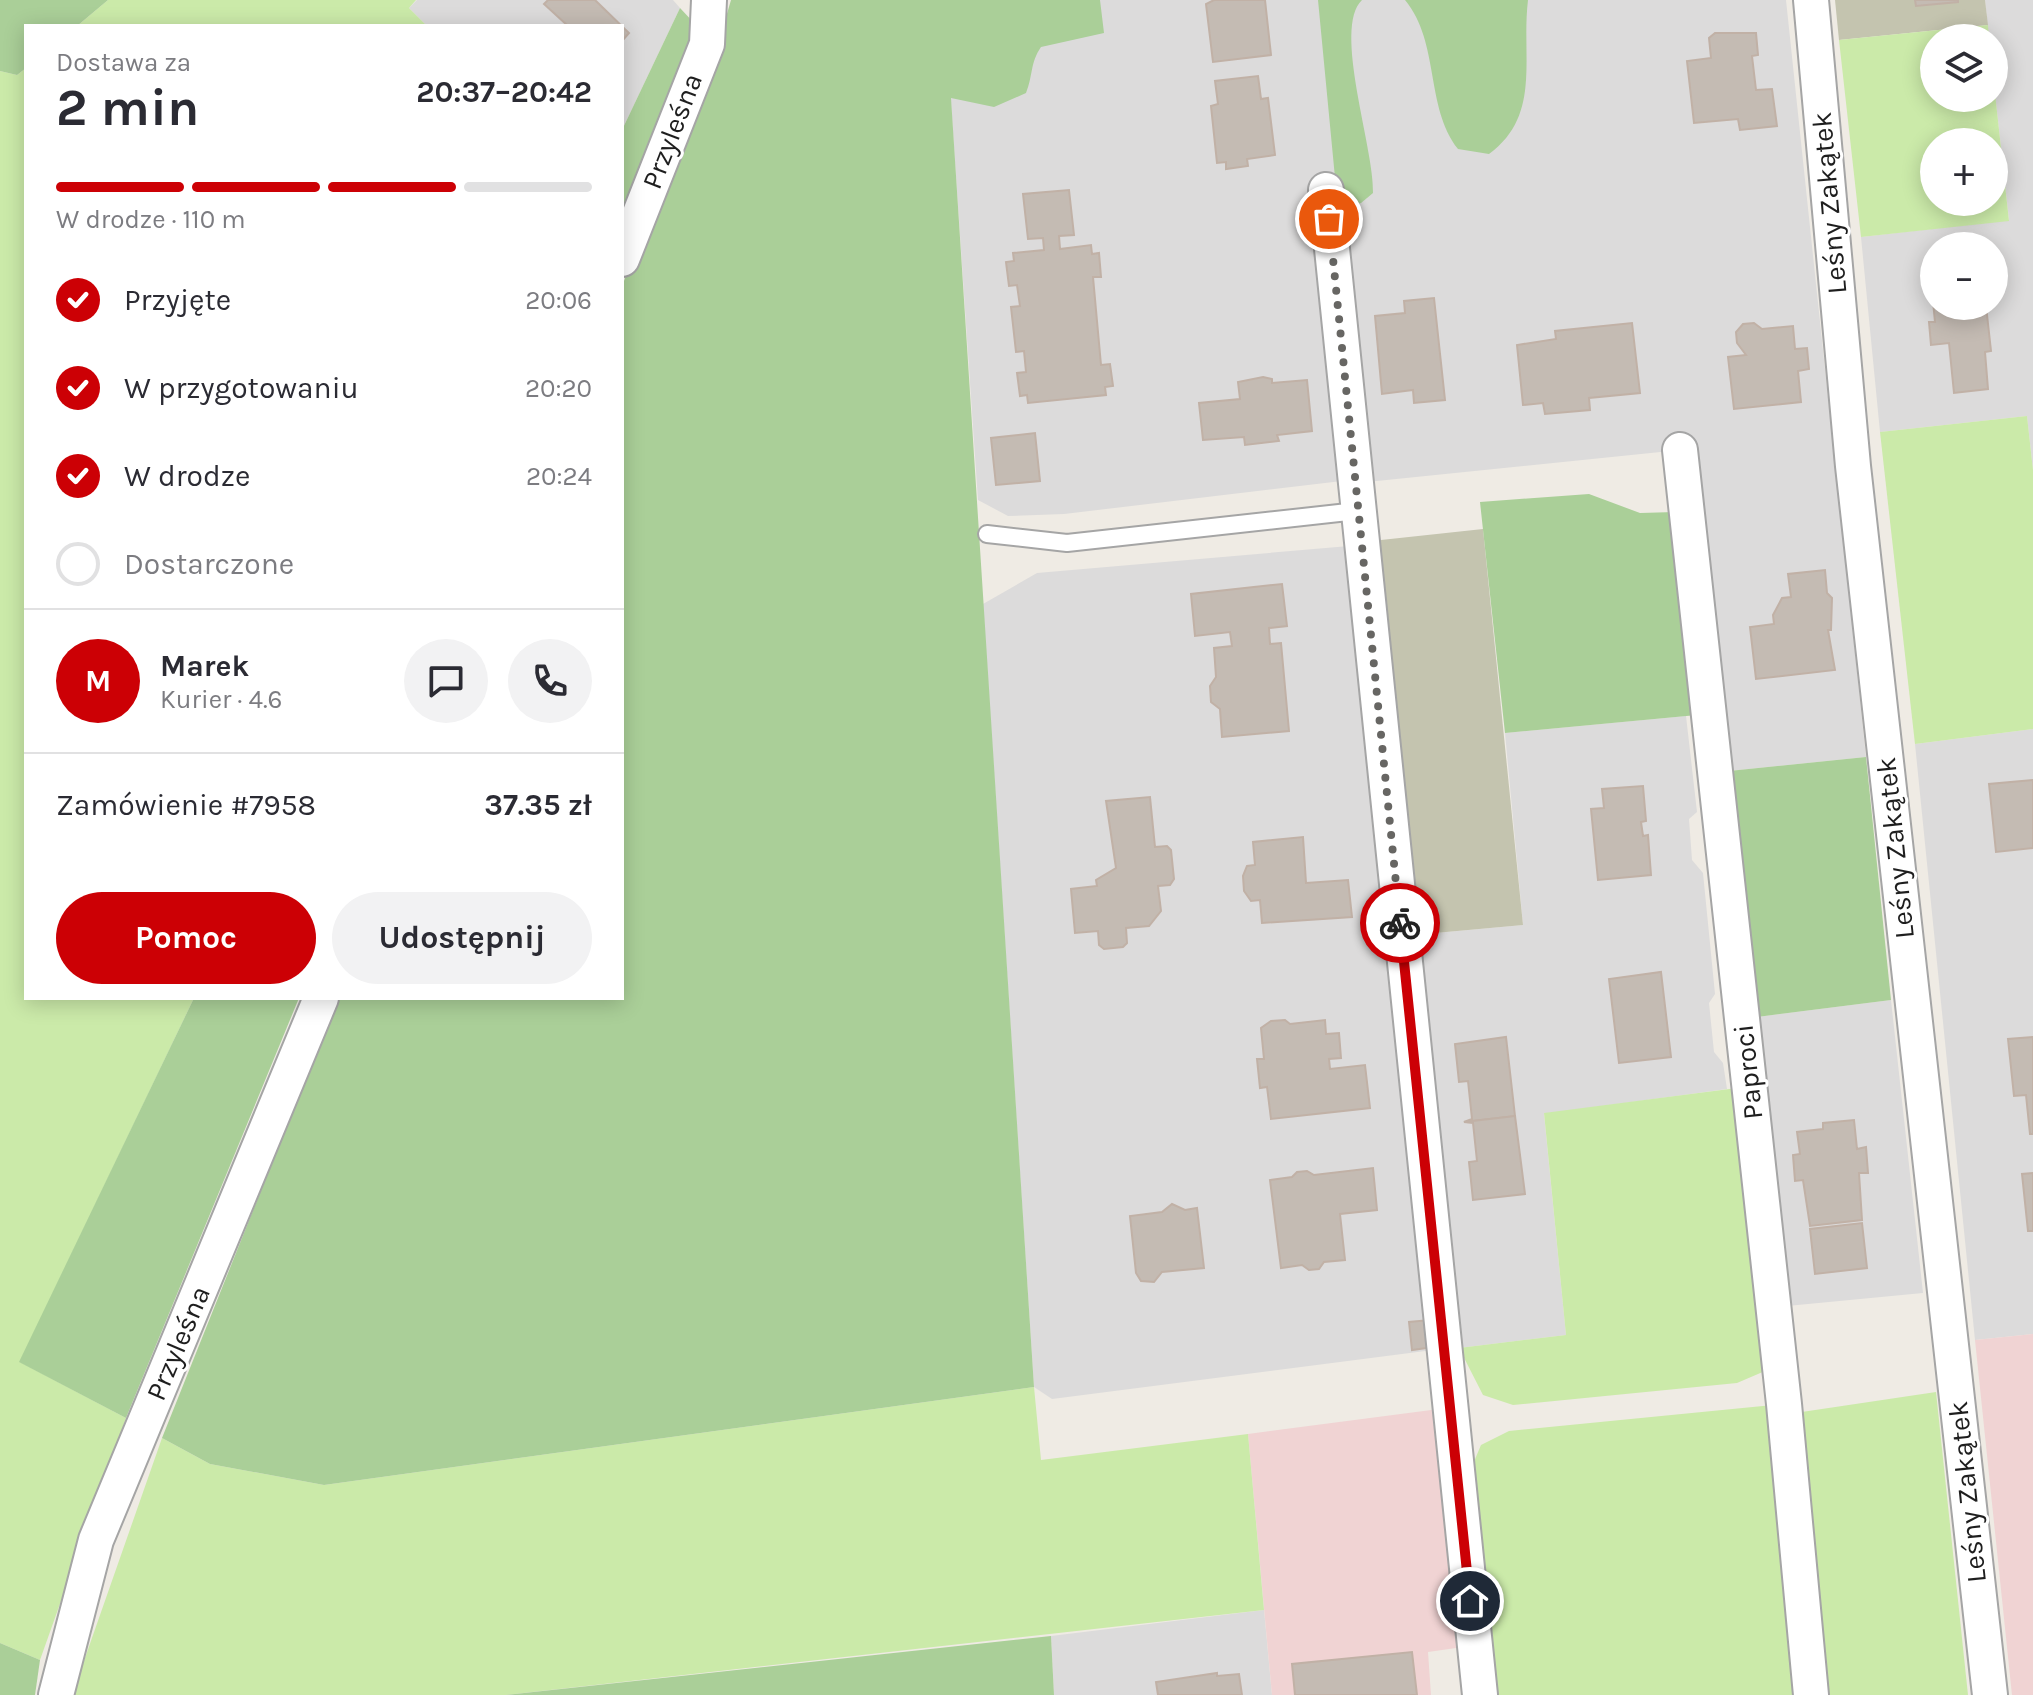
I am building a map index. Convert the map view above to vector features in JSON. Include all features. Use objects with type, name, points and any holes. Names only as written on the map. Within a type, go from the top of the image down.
[{"type":"street","name":"Przyleśna","points":[[624,254],[707,44],[709,0]]},
{"type":"street","name":"Leśny Zakątek","points":[[1811,0],[1854,481],[1990,1695]]},
{"type":"street","points":[[1326,190],[1480,1695]]},
{"type":"street","name":"Paproci","points":[[1680,450],[1783,1388],[1811,1695]]},
{"type":"street","name":"Przyleśna","points":[[56,1695],[96,1540],[320,1000]]},
{"type":"lane","points":[[987,534],[1067,543],[1357,511]]},
{"type":"shaded area","points":[[417,0],[673,0],[680,8],[624,126],[624,24],[425,24],[409,8]]},
{"type":"shaded area","points":[[944,0],[1786,0],[1866,757],[1729,771],[1680,450],[1367,482],[1342,481],[1064,514],[1008,516],[978,500]]},
{"type":"shaded area","points":[[1835,0],[1985,0],[1988,24],[1920,24],[1920,32],[1839,40]]},
{"type":"shaded area","points":[[1985,0],[2033,0],[2033,470],[2027,416],[1880,432],[1861,237],[2009,220],[2008,128],[1999,128],[1997,112],[2008,112],[2008,24],[1988,24]]},
{"type":"shaded area","points":[[1483,529],[1523,925],[1413,935],[1377,586],[1381,540]]},
{"type":"shaded area","points":[[1349,546],[1433,1350],[1052,1399],[1034,1387],[983,604],[1037,573]]},
{"type":"shaded area","points":[[1686,716],[1697,812],[1689,819],[1692,860],[1703,873],[1715,994],[1709,1003],[1714,1052],[1723,1063],[1727,1089],[1544,1114],[1566,1335],[1459,1348],[1413,935],[1523,925],[1505,733]]},
{"type":"shaded area","points":[[2033,729],[2033,1334],[1975,1340],[1915,744]]},
{"type":"shaded area","points":[[1891,1000],[1923,1293],[1787,1306],[1757,1017]]},
{"type":"shaded area","points":[[2033,1334],[2033,1695],[2012,1695],[1975,1340]]},
{"type":"shaded area","points":[[1439,1409],[1463,1647],[1428,1652],[1431,1695],[1272,1695],[1248,1434]]},
{"type":"shaded area","points":[[1264,1610],[1272,1695],[1054,1695],[1051,1636]]},
{"type":"green space","points":[[0,0],[108,0],[79,24],[24,24],[24,70],[17,75],[0,71]]},
{"type":"green space","points":[[108,0],[416,0],[409,8],[425,24],[79,24]]},
{"type":"green space","points":[[731,0],[1100,0],[1104,33],[1041,47],[1026,93],[994,107],[951,98],[1034,1387],[324,1485],[210,1464],[162,1438],[337,1000],[624,1000],[624,281],[717,48]]},
{"type":"green space","points":[[1318,0],[1362,0],[1354,15],[1351,36],[1373,193],[1361,203],[1338,209]]},
{"type":"green space","points":[[1405,0],[1528,0],[1523,103],[1506,139],[1489,154],[1458,149],[1448,132],[1423,35]]},
{"type":"green space","points":[[680,8],[695,24],[624,213],[624,126]]},
{"type":"green space","points":[[1920,32],[1920,112],[1997,112],[1999,128],[1920,128],[1920,216],[2008,216],[2008,212],[2009,221],[1861,237],[1839,40]]},
{"type":"green space","points":[[24,70],[24,1000],[193,1000],[20,1362],[126,1418],[40,1660],[0,1643],[0,71],[17,75]]},
{"type":"green space","points":[[2027,416],[2033,470],[2033,729],[1915,744],[1880,432]]},
{"type":"green space","points":[[1589,494],[1640,513],[1675,512],[1697,715],[1505,733],[1480,502]]},
{"type":"green space","points":[[1866,757],[1891,1000],[1757,1017],[1729,771]]},
{"type":"green space","points":[[193,1000],[298,1000],[126,1418],[19,1362]]},
{"type":"green space","points":[[1737,1088],[1765,1371],[1737,1383],[1513,1405],[1483,1395],[1459,1348],[1566,1335],[1544,1113]]},
{"type":"green space","points":[[1034,1387],[1041,1460],[1248,1434],[1264,1610],[506,1695],[72,1695],[162,1438],[210,1464],[324,1485]]},
{"type":"green space","points":[[1936,1392],[1968,1695],[1824,1695],[1795,1413]]},
{"type":"green space","points":[[1773,1405],[1802,1695],[1492,1695],[1470,1471],[1481,1445],[1509,1431]]},
{"type":"green space","points":[[1051,1636],[1054,1695],[506,1695]]},
{"type":"green space","points":[[0,1643],[40,1660],[35,1695],[0,1695]]},
{"type":"building","points":[[548,0],[595,0],[620,24],[566,24],[544,4]]},
{"type":"building","points":[[1214,0],[1265,0],[1271,55],[1213,62],[1206,4]]},
{"type":"building","points":[[1915,0],[1958,0],[1958,2],[1916,6]]},
{"type":"building","points":[[1715,33],[1756,33],[1758,55],[1752,56],[1756,90],[1772,89],[1777,126],[1740,130],[1738,119],[1694,123],[1687,61],[1711,58],[1709,38]]},
{"type":"building","points":[[1258,76],[1261,99],[1268,98],[1275,155],[1247,159],[1248,166],[1226,169],[1226,162],[1217,163],[1211,106],[1218,104],[1215,81]]},
{"type":"building","points":[[1069,190],[1074,235],[1059,236],[1060,249],[1091,245],[1092,254],[1099,253],[1101,277],[1093,277],[1101,365],[1110,364],[1113,386],[1105,387],[1106,395],[1028,403],[1027,395],[1020,396],[1017,373],[1026,372],[1024,351],[1016,352],[1011,307],[1020,306],[1017,285],[1009,286],[1006,262],[1014,261],[1013,253],[1044,250],[1043,238],[1028,239],[1023,194]]},
{"type":"building","points":[[1434,298],[1445,400],[1414,403],[1413,390],[1382,394],[1375,316],[1405,313],[1404,301]]},
{"type":"building","points":[[1988,320],[1991,351],[1985,352],[1988,389],[1954,393],[1949,343],[1931,345],[1929,322]]},
{"type":"building","points":[[1632,323],[1640,393],[1589,398],[1590,410],[1545,414],[1543,403],[1523,405],[1517,345],[1556,339],[1555,331]]},
{"type":"building","points":[[1754,323],[1762,329],[1793,326],[1795,349],[1807,348],[1809,369],[1798,371],[1801,402],[1734,409],[1728,357],[1746,355],[1737,343],[1736,332],[1743,324]]},
{"type":"building","points":[[1263,377],[1272,379],[1272,383],[1307,380],[1312,431],[1277,435],[1279,441],[1245,445],[1244,437],[1203,440],[1199,403],[1240,399],[1238,382]]},
{"type":"building","points":[[1035,433],[1040,481],[996,485],[991,438]]},
{"type":"building","points":[[1825,570],[1827,593],[1832,598],[1831,630],[1828,630],[1835,670],[1756,679],[1750,627],[1774,624],[1773,615],[1782,598],[1791,597],[1788,574]]},
{"type":"building","points":[[1282,584],[1287,626],[1269,628],[1270,644],[1281,643],[1289,731],[1222,737],[1220,709],[1211,702],[1210,686],[1216,677],[1214,648],[1232,646],[1230,632],[1195,636],[1191,594]]},
{"type":"building","points":[[2033,780],[2033,848],[1996,852],[1989,784]]},
{"type":"building","points":[[1643,786],[1646,821],[1641,822],[1643,836],[1648,835],[1651,875],[1598,880],[1591,809],[1604,808],[1602,789]]},
{"type":"building","points":[[1150,797],[1155,847],[1167,846],[1171,850],[1174,879],[1170,885],[1158,886],[1161,911],[1149,926],[1126,928],[1127,943],[1123,947],[1104,949],[1099,945],[1098,931],[1075,933],[1071,889],[1097,886],[1096,880],[1116,868],[1106,801]]},
{"type":"building","points":[[1303,837],[1306,883],[1348,880],[1352,917],[1262,923],[1260,900],[1251,901],[1244,891],[1243,876],[1247,866],[1255,865],[1253,842]]},
{"type":"building","points":[[1661,972],[1671,1057],[1619,1063],[1609,979]]},
{"type":"building","points":[[1285,1020],[1290,1024],[1325,1020],[1326,1034],[1339,1033],[1341,1058],[1329,1059],[1330,1069],[1365,1065],[1370,1108],[1271,1119],[1267,1087],[1260,1088],[1257,1059],[1264,1059],[1261,1028],[1271,1021]]},
{"type":"building","points":[[1506,1037],[1515,1116],[1464,1122],[1472,1119],[1468,1081],[1459,1082],[1455,1044]]},
{"type":"building","points":[[2033,1037],[2033,1134],[2030,1134],[2026,1095],[2014,1096],[2008,1039]]},
{"type":"building","points":[[1515,1116],[1525,1194],[1473,1200],[1469,1162],[1477,1161],[1473,1123],[1464,1122]]},
{"type":"building","points":[[1854,1120],[1857,1149],[1866,1147],[1868,1173],[1859,1173],[1862,1220],[1810,1226],[1803,1180],[1795,1181],[1793,1155],[1800,1154],[1797,1132],[1823,1129],[1823,1123]]},
{"type":"building","points":[[1373,1168],[1377,1210],[1340,1214],[1345,1260],[1324,1262],[1319,1269],[1309,1270],[1302,1265],[1281,1268],[1270,1180],[1292,1177],[1297,1172],[1307,1171],[1314,1175]]},
{"type":"building","points":[[2033,1173],[2033,1231],[2028,1231],[2022,1174]]},
{"type":"building","points":[[1172,1204],[1185,1210],[1197,1208],[1204,1268],[1162,1272],[1154,1282],[1141,1281],[1136,1273],[1130,1216],[1162,1212]]},
{"type":"building","points":[[1862,1223],[1867,1268],[1815,1274],[1810,1229]]},
{"type":"building","points":[[1430,1320],[1434,1347],[1412,1350],[1409,1322]]},
{"type":"building","points":[[1412,1652],[1417,1695],[1295,1695],[1292,1664]]},
{"type":"building","points":[[1217,1673],[1217,1676],[1239,1674],[1242,1695],[1158,1695],[1156,1682]]},
{"type":"way so far","points":[[1329,219],[1400,923]]},
{"type":"route","points":[[1400,923],[1470,1601]]}]
